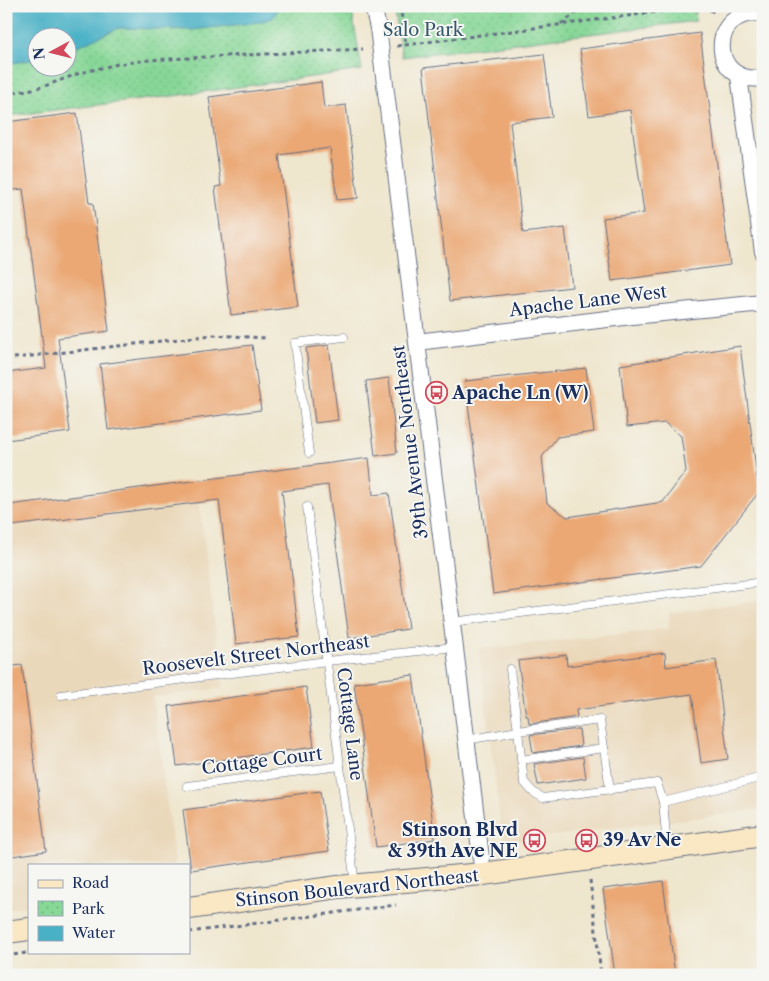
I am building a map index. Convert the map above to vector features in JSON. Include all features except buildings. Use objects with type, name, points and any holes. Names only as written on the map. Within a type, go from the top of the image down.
[{"type":"street","name":"39th Avenue Northeast","points":[[373,6],[381,48],[483,874]]},
{"type":"street","points":[[763,14],[750,13],[730,22],[723,33],[721,45],[722,57],[729,68],[739,76],[751,79],[763,78]]},
{"type":"street","points":[[739,76],[763,252]]},
{"type":"street","name":"Apache Lane West","points":[[418,342],[632,316],[763,303]]},
{"type":"street","name":"Stinson Boulevard Northeast","points":[[190,908],[356,886],[483,874],[763,835]]},
{"type":"street","points":[[6,932],[28,929]]},
{"type":"lane","points":[[309,453],[295,343],[344,337]]},
{"type":"lane","name":"Cottage Lane","points":[[307,507],[356,886]]},
{"type":"lane","points":[[452,622],[763,582]]},
{"type":"lane","name":"Roosevelt Street Northeast","points":[[61,695],[455,646]]},
{"type":"lane","points":[[510,669],[524,782],[542,798],[657,783],[664,802],[667,848]]},
{"type":"lane","points":[[466,740],[600,720],[610,790]]},
{"type":"lane","points":[[521,760],[604,748]]},
{"type":"lane","name":"Cottage Court","points":[[187,786],[340,766]]},
{"type":"lane","points":[[664,802],[763,777]]},
{"type":"path","points":[[400,6],[406,45]]},
{"type":"path","points":[[559,25],[585,6]]},
{"type":"path","points":[[6,94],[42,87],[80,72],[133,62],[381,48],[703,6]]},
{"type":"path","points":[[6,358],[214,335],[267,338]]},
{"type":"path","points":[[590,880],[602,975]]},
{"type":"path","points":[[6,956],[28,953]]},
{"type":"shaded area","points":[[199,503],[223,688],[153,697],[175,864],[28,864],[28,906],[6,909],[6,528]]},
{"type":"shaded area","points":[[763,600],[763,809],[505,842],[501,828],[479,649],[669,629],[669,613]]},
{"type":"green space","name":"Salo Park","points":[[6,6],[351,6],[362,70],[181,95],[6,116]]},
{"type":"green space","name":"Salo Park","points":[[394,6],[699,6],[695,12],[696,21],[402,57]]},
{"type":"water","points":[[6,6],[280,6],[273,18],[259,22],[193,30],[119,28],[78,46],[78,28],[28,28],[28,60],[6,64]]},
{"type":"place","name":"Apache Ln (W)","points":[[436,393]]},
{"type":"place","name":"Stinson Blvd & 39th Ave NE","points":[[534,840]]},
{"type":"place","name":"39 Av Ne","points":[[587,840]]}]
